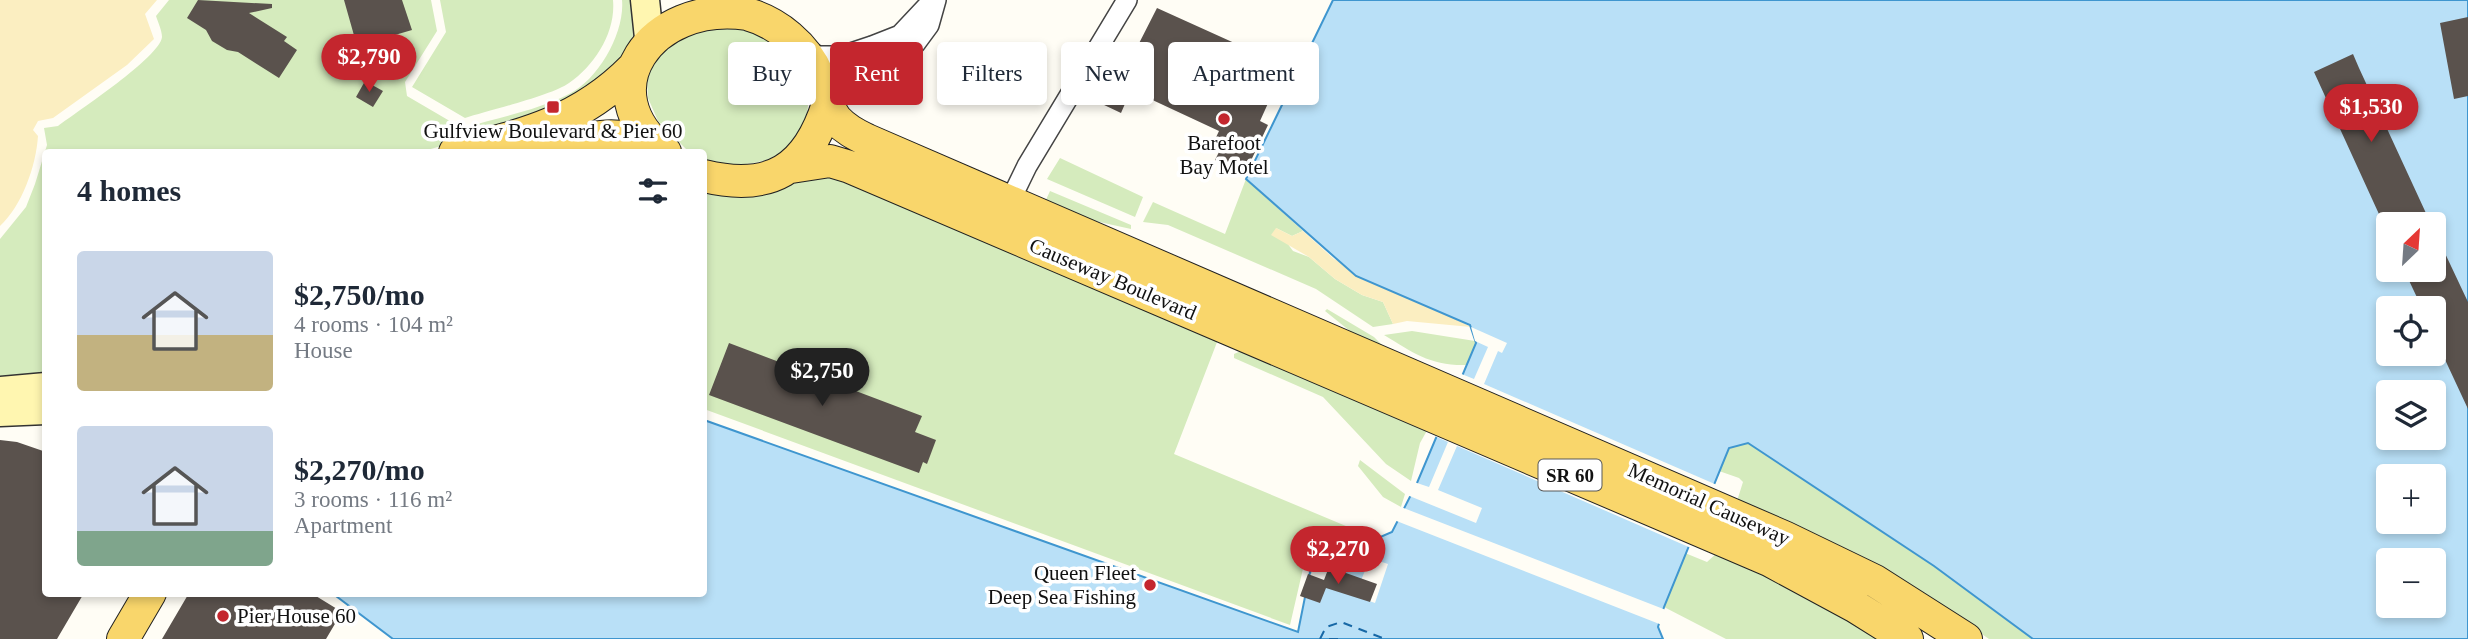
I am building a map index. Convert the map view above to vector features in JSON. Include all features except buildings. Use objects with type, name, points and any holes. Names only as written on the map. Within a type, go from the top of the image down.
[{"type":"main road","name":"Causeway Boulevard","points":[[649,38],[674,19],[708,5],[768,22],[793,42]]},
{"type":"main road","points":[[649,38],[634,68],[631,88],[634,108],[661,149]]},
{"type":"main road","points":[[467,149],[516,137],[589,107],[634,68]]},
{"type":"main road","name":"Causeway Boulevard","points":[[816,73],[826,99],[848,130],[1010,201],[1437,402]]},
{"type":"main road","points":[[707,176],[749,183],[772,178],[791,167],[812,143],[826,99]]},
{"type":"main road","points":[[552,149],[592,137],[613,135],[633,137],[661,149]]},
{"type":"main road","name":"Causeway Boulevard","points":[[791,167],[830,161],[850,167],[1437,402]]},
{"type":"main road","name":"Memorial Causeway","points":[[1437,402],[1714,522],[1875,581],[1966,639]]},
{"type":"main road","name":"Memorial Causeway","points":[[1714,522],[1907,639]]},
{"type":"main road","points":[[123,639],[148,597]]},
{"type":"street","points":[[645,0],[649,38]]},
{"type":"street","points":[[816,55],[842,56],[900,35],[934,0]]},
{"type":"street","points":[[826,99],[842,76],[866,62],[915,44],[929,25],[934,0]]},
{"type":"street","points":[[1010,201],[1027,166],[1127,0]]},
{"type":"street","points":[[0,391],[42,387]]},
{"type":"street","points":[[0,412],[42,410]]},
{"type":"green space","points":[[169,0],[431,0],[437,31],[405,82],[407,96],[460,127],[532,109],[557,100],[580,87],[608,53],[619,26],[622,0],[634,0],[638,34],[605,82],[513,126],[431,149],[46,149],[44,128],[58,126],[117,83],[158,46],[162,37],[156,16]]},
{"type":"green space","points":[[440,0],[613,0],[613,12],[602,47],[587,67],[569,83],[535,98],[465,118],[412,87],[446,32]]},
{"type":"green space","points":[[702,28],[750,31],[770,42],[728,42],[728,105],[807,105],[805,122],[792,143],[770,158],[741,164],[707,159],[707,149],[686,149],[658,121],[648,98],[647,80],[658,53]]},
{"type":"green space","points":[[1060,158],[1143,197],[1135,217],[1047,179]]},
{"type":"green space","points":[[42,161],[42,376],[0,380],[0,239],[26,207]]},
{"type":"green space","points":[[829,173],[1219,337],[1174,454],[1365,534],[1305,560],[1290,625],[707,410],[707,187],[783,184]]},
{"type":"green space","points":[[1246,179],[1303,231],[1292,236],[1276,228],[1293,251],[1309,257],[1335,279],[1362,295],[1383,302],[1393,324],[1373,327],[1316,289],[1168,225],[1143,222],[1153,202],[1225,234]]},
{"type":"green space","points":[[1050,191],[1131,225],[1131,229],[1077,217],[1045,202]]},
{"type":"green space","points":[[1327,309],[1374,337],[1390,353],[1366,344],[1325,311]]},
{"type":"green space","points":[[1412,331],[1476,343],[1467,365],[1454,365],[1432,361],[1384,335]]},
{"type":"green space","points":[[1243,350],[1429,427],[1420,443],[1411,481],[1386,464],[1323,397],[1234,358],[1234,354]]},
{"type":"green space","points":[[1748,443],[1934,566],[2033,639],[1989,639],[1942,606],[1737,501],[1743,482],[1719,471],[1729,448]]},
{"type":"green space","points":[[1360,460],[1405,494],[1401,507],[1383,497],[1358,466]]},
{"type":"green space","points":[[1718,552],[1888,639],[1726,639],[1664,607],[1685,553],[1707,562]]},
{"type":"sand","points":[[0,0],[157,0],[145,14],[154,39],[127,65],[53,118],[38,121],[33,130],[38,136],[37,148],[27,185],[15,208],[0,226]]},
{"type":"sand","points":[[1276,228],[1292,236],[1303,231],[1334,259],[1471,327],[1407,321],[1393,324],[1383,302],[1362,295],[1335,279],[1309,257],[1271,235]]},
{"type":"water","points":[[1333,0],[2468,0],[2468,639],[2033,639],[1934,566],[1748,443],[1729,448],[1664,607],[1658,627],[1663,639],[393,639],[337,597],[707,597],[707,421],[1298,632],[1311,567],[1392,532],[1417,483],[1476,343],[1470,325],[1356,276],[1246,179],[1282,105],[1319,105],[1319,42],[1313,42]]},
{"type":"pier","points":[[1471,327],[1507,343],[1502,353],[1498,351],[1484,384],[1717,485],[1691,548],[1457,446],[1438,490],[1482,508],[1476,523],[1407,495],[1414,482],[1429,487],[1448,442],[1432,435],[1459,373],[1474,379],[1488,347],[1475,341]]},
{"type":"pier","points":[[1401,507],[1666,610],[1662,625],[1394,520]]},
{"type":"pier","points":[[1370,558],[1388,564],[1375,603],[1308,580],[1314,568],[1360,583]]},
{"type":"ferry route","points":[[1320,639],[1326,627],[1341,622],[1385,639]]},
{"type":"ferry route","points":[[1329,639],[1343,639]]},
{"type":"place","name":"Gulfview Boulevard & Pier 60","points":[[553,107]]},
{"type":"place","name":"Barefoot Bay Motel","points":[[1224,119]]},
{"type":"place","name":"Queen Fleet Deep Sea Fishing","points":[[1150,585]]},
{"type":"place","name":"Pier House 60","points":[[223,616]]}]
